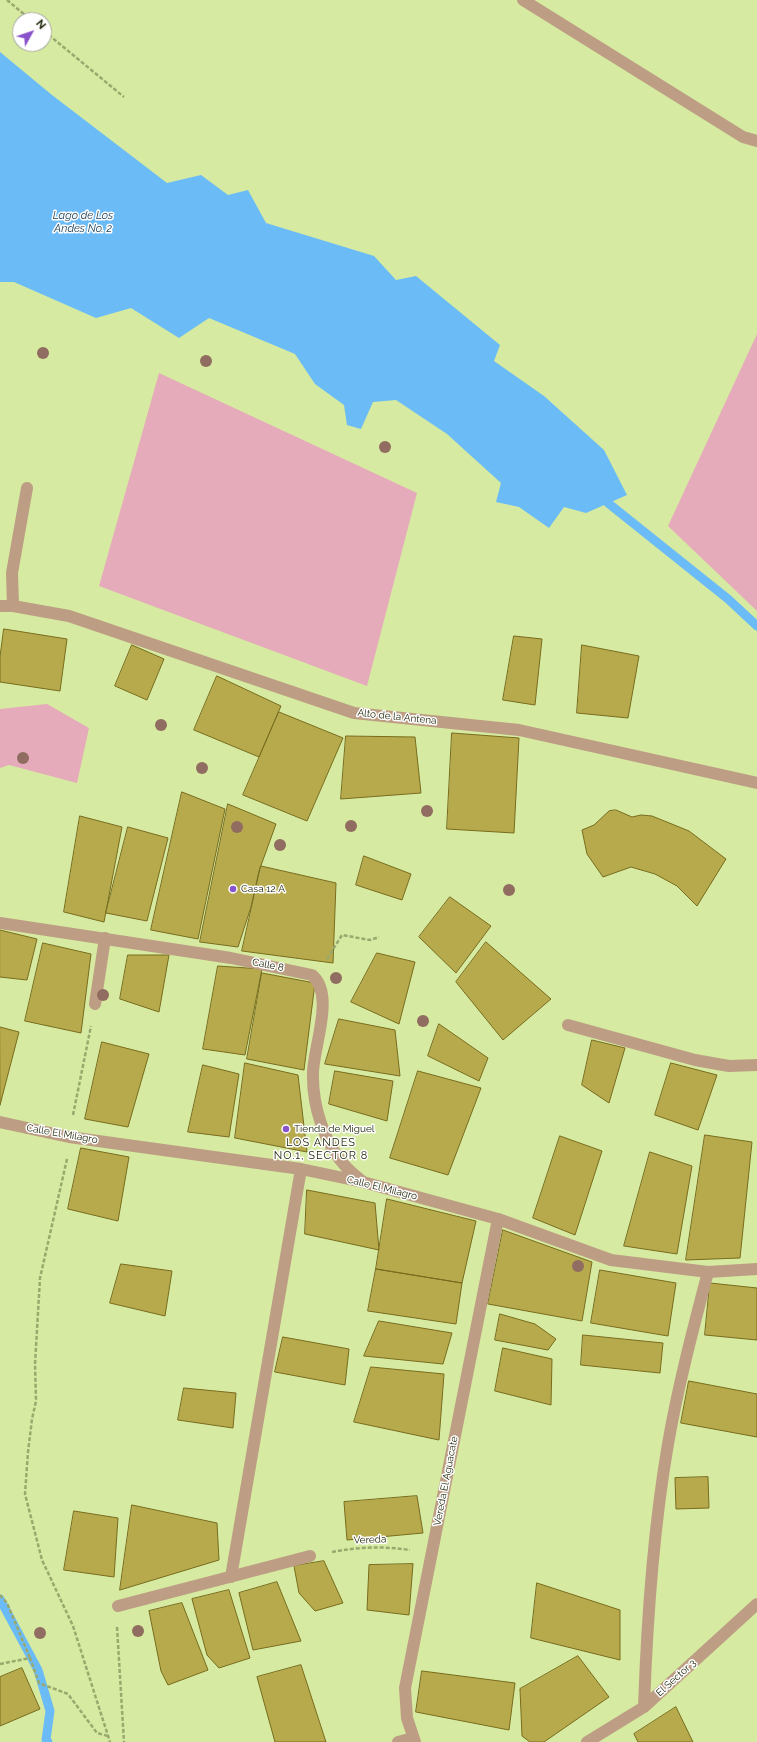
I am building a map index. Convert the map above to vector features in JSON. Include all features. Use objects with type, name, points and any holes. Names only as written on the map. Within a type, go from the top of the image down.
[{"type":"street","points":[[523,0],[743,137],[757,141]]},
{"type":"street","points":[[13,606],[12,573],[27,488]]},
{"type":"street","name":"Alto de la Antena","points":[[0,606],[13,606],[69,616],[354,713],[519,730],[757,783]]},
{"type":"street","name":"Calle 8","points":[[0,923],[105,938],[306,972],[316,978]]},
{"type":"street","points":[[95,1004],[105,938]]},
{"type":"street","points":[[316,978],[321,986],[323,1000],[314,1072],[315,1099],[323,1129],[333,1149],[346,1168],[363,1182]]},
{"type":"street","points":[[568,1025],[695,1060],[729,1066],[757,1065]]},
{"type":"street","name":"Calle El Milagro","points":[[0,1122],[69,1136],[301,1169],[363,1182],[498,1219],[611,1260],[708,1272],[757,1269]]},
{"type":"street","points":[[231,1577],[301,1169]]},
{"type":"street","name":"Vereda El Aguacate","points":[[414,1740],[407,1718],[405,1688],[498,1219]]},
{"type":"street","points":[[644,1707],[647,1619],[655,1531],[667,1451],[685,1357],[708,1272]]},
{"type":"street","points":[[118,1606],[310,1556]]},
{"type":"street","name":"El Sector 3","points":[[587,1742],[644,1707],[757,1604]]},
{"type":"street","points":[[398,1742],[414,1740]]},
{"type":"path","points":[[8,0],[22,12]]},
{"type":"path","points":[[52,37],[124,97]]},
{"type":"path","points":[[316,978],[323,964],[342,935],[370,940],[379,937]]},
{"type":"path","points":[[95,1004],[69,1136],[66,1166],[40,1278],[35,1364],[36,1401],[28,1452],[26,1494],[42,1560],[73,1626],[110,1742]]},
{"type":"path","name":"Vereda","points":[[310,1556],[350,1549],[384,1548],[432,1552]]},
{"type":"path","points":[[0,1595],[7,1603],[39,1683],[68,1694],[97,1733],[108,1736]]},
{"type":"path","points":[[118,1606],[116,1619],[124,1742]]},
{"type":"path","points":[[0,1664],[30,1658]]},
{"type":"shaded area","points":[[757,334],[757,611],[668,526]]},
{"type":"shaded area","points":[[159,373],[417,493],[367,686],[99,586]]},
{"type":"shaded area","points":[[47,704],[89,728],[77,783],[9,765],[0,768],[0,709]]},
{"type":"water","name":"Lago de Los Andes No. 2","points":[[0,52],[52,95],[167,183],[201,175],[228,195],[248,190],[266,223],[374,256],[396,280],[416,276],[500,345],[494,361],[544,396],[604,450],[627,495],[586,513],[564,507],[549,528],[519,507],[496,502],[501,483],[447,434],[396,400],[373,402],[361,429],[347,425],[344,405],[315,384],[295,354],[209,318],[179,338],[131,308],[96,318],[14,282],[0,282]]},
{"type":"building","points":[[4,629],[67,639],[60,691],[0,682],[0,657]]},
{"type":"building","points":[[514,636],[542,639],[535,705],[503,700]]},
{"type":"building","points":[[132,645],[164,659],[147,700],[115,686]]},
{"type":"building","points":[[582,645],[639,656],[628,718],[577,713]]},
{"type":"building","points":[[217,676],[281,706],[259,757],[194,730]]},
{"type":"building","points":[[279,712],[343,738],[307,821],[243,795]]},
{"type":"building","points":[[452,733],[519,738],[514,833],[447,829]]},
{"type":"building","points":[[346,736],[415,737],[421,793],[341,799]]},
{"type":"building","points":[[182,792],[225,809],[198,939],[151,930]]},
{"type":"building","name":"Casa 12 A","points":[[228,804],[276,824],[259,871],[251,907],[238,947],[200,942]]},
{"type":"building","points":[[616,810],[632,817],[641,815],[652,816],[689,831],[726,859],[697,906],[677,886],[655,874],[631,867],[603,877],[587,854],[582,830],[594,825],[609,811]]},
{"type":"building","points":[[80,816],[122,827],[104,922],[64,912]]},
{"type":"building","points":[[128,827],[168,838],[147,921],[106,913]]},
{"type":"building","points":[[364,856],[411,874],[402,900],[356,885]]},
{"type":"building","points":[[261,866],[336,883],[333,963],[242,951]]},
{"type":"building","points":[[450,897],[491,926],[456,973],[419,937]]},
{"type":"building","points":[[0,930],[37,939],[27,980],[0,977]]},
{"type":"building","points":[[486,942],[551,999],[503,1040],[456,982]]},
{"type":"building","points":[[43,943],[91,954],[81,1033],[25,1021]]},
{"type":"building","points":[[377,953],[415,962],[399,1024],[351,1002]]},
{"type":"building","points":[[128,955],[169,955],[159,1012],[120,999]]},
{"type":"building","points":[[218,966],[262,969],[245,1055],[203,1049]]},
{"type":"building","points":[[262,973],[315,983],[304,1070],[247,1059]]},
{"type":"building","points":[[339,1019],[395,1030],[400,1076],[325,1064]]},
{"type":"building","points":[[439,1024],[488,1058],[479,1081],[428,1056]]},
{"type":"building","points":[[0,1027],[19,1032],[0,1105]]},
{"type":"building","points":[[592,1040],[625,1048],[609,1103],[582,1085]]},
{"type":"building","points":[[102,1042],[149,1054],[128,1127],[85,1119]]},
{"type":"building","points":[[245,1063],[298,1075],[307,1152],[235,1138]]},
{"type":"building","points":[[671,1063],[717,1075],[698,1130],[655,1115]]},
{"type":"building","points":[[203,1065],[239,1074],[229,1137],[188,1132]]},
{"type":"building","points":[[335,1071],[393,1081],[387,1121],[329,1104]]},
{"type":"building","points":[[418,1071],[481,1088],[448,1175],[390,1158]]},
{"type":"building","points":[[705,1135],[752,1142],[740,1258],[686,1260]]},
{"type":"building","points":[[560,1136],[602,1151],[575,1235],[533,1218]]},
{"type":"building","points":[[81,1148],[129,1157],[118,1221],[68,1209]]},
{"type":"building","points":[[650,1152],[692,1166],[677,1254],[624,1246]]},
{"type":"building","points":[[307,1190],[375,1203],[379,1250],[305,1234]]},
{"type":"building","points":[[387,1199],[476,1221],[462,1283],[376,1269]]},
{"type":"building","points":[[503,1230],[592,1262],[582,1321],[488,1304]]},
{"type":"building","points":[[121,1264],[172,1271],[165,1316],[110,1303]]},
{"type":"building","points":[[376,1269],[462,1283],[456,1324],[368,1311]]},
{"type":"building","points":[[600,1270],[676,1283],[668,1336],[591,1323]]},
{"type":"building","points":[[710,1283],[757,1288],[757,1340],[705,1335]]},
{"type":"building","points":[[500,1314],[535,1324],[556,1339],[548,1350],[495,1340]]},
{"type":"building","points":[[379,1321],[452,1333],[443,1364],[364,1356]]},
{"type":"building","points":[[583,1335],[663,1343],[660,1373],[581,1365]]},
{"type":"building","points":[[283,1337],[349,1349],[345,1385],[275,1372]]},
{"type":"building","points":[[503,1348],[552,1359],[551,1405],[495,1391]]},
{"type":"building","points":[[371,1367],[444,1374],[439,1440],[354,1422]]},
{"type":"building","points":[[689,1381],[757,1394],[757,1437],[681,1423]]},
{"type":"building","points":[[184,1388],[236,1393],[233,1428],[178,1420]]},
{"type":"building","points":[[708,1477],[709,1508],[676,1509],[675,1478]]},
{"type":"building","points":[[417,1496],[423,1533],[347,1540],[344,1502]]},
{"type":"building","points":[[132,1505],[217,1523],[219,1560],[120,1590]]},
{"type":"building","points":[[74,1511],[118,1518],[114,1577],[64,1570]]},
{"type":"building","points":[[324,1561],[343,1603],[315,1611],[299,1593],[294,1566]]},
{"type":"building","points":[[413,1564],[409,1615],[367,1610],[369,1565]]},
{"type":"building","points":[[277,1582],[301,1641],[253,1650],[239,1593]]},
{"type":"building","points":[[537,1583],[620,1610],[620,1660],[531,1638]]},
{"type":"building","points":[[229,1590],[250,1658],[219,1668],[207,1655],[192,1599]]},
{"type":"building","points":[[182,1603],[208,1670],[168,1685],[161,1671],[149,1611]]},
{"type":"building","points":[[578,1656],[609,1697],[544,1742],[530,1742],[522,1736],[520,1689]]},
{"type":"building","points":[[301,1665],[326,1742],[275,1742],[257,1677]]},
{"type":"building","points":[[22,1668],[40,1709],[0,1726],[0,1677]]},
{"type":"building","points":[[422,1671],[515,1683],[509,1730],[416,1712]]},
{"type":"building","points":[[676,1707],[693,1742],[638,1742],[634,1734]]},
{"type":"waterway","points":[[608,503],[728,599],[757,626]]},
{"type":"waterway","points":[[0,1599],[38,1670],[50,1711],[46,1740],[48,1742]]},
{"type":"place","name":"Casa 12 A","points":[[233,889]]},
{"type":"place","name":"Tienda de Miguel","points":[[286,1129]]},
{"type":"district","name":"LOS ANDES NO.1, SECTOR 8","points":[[321,1149]]}]
